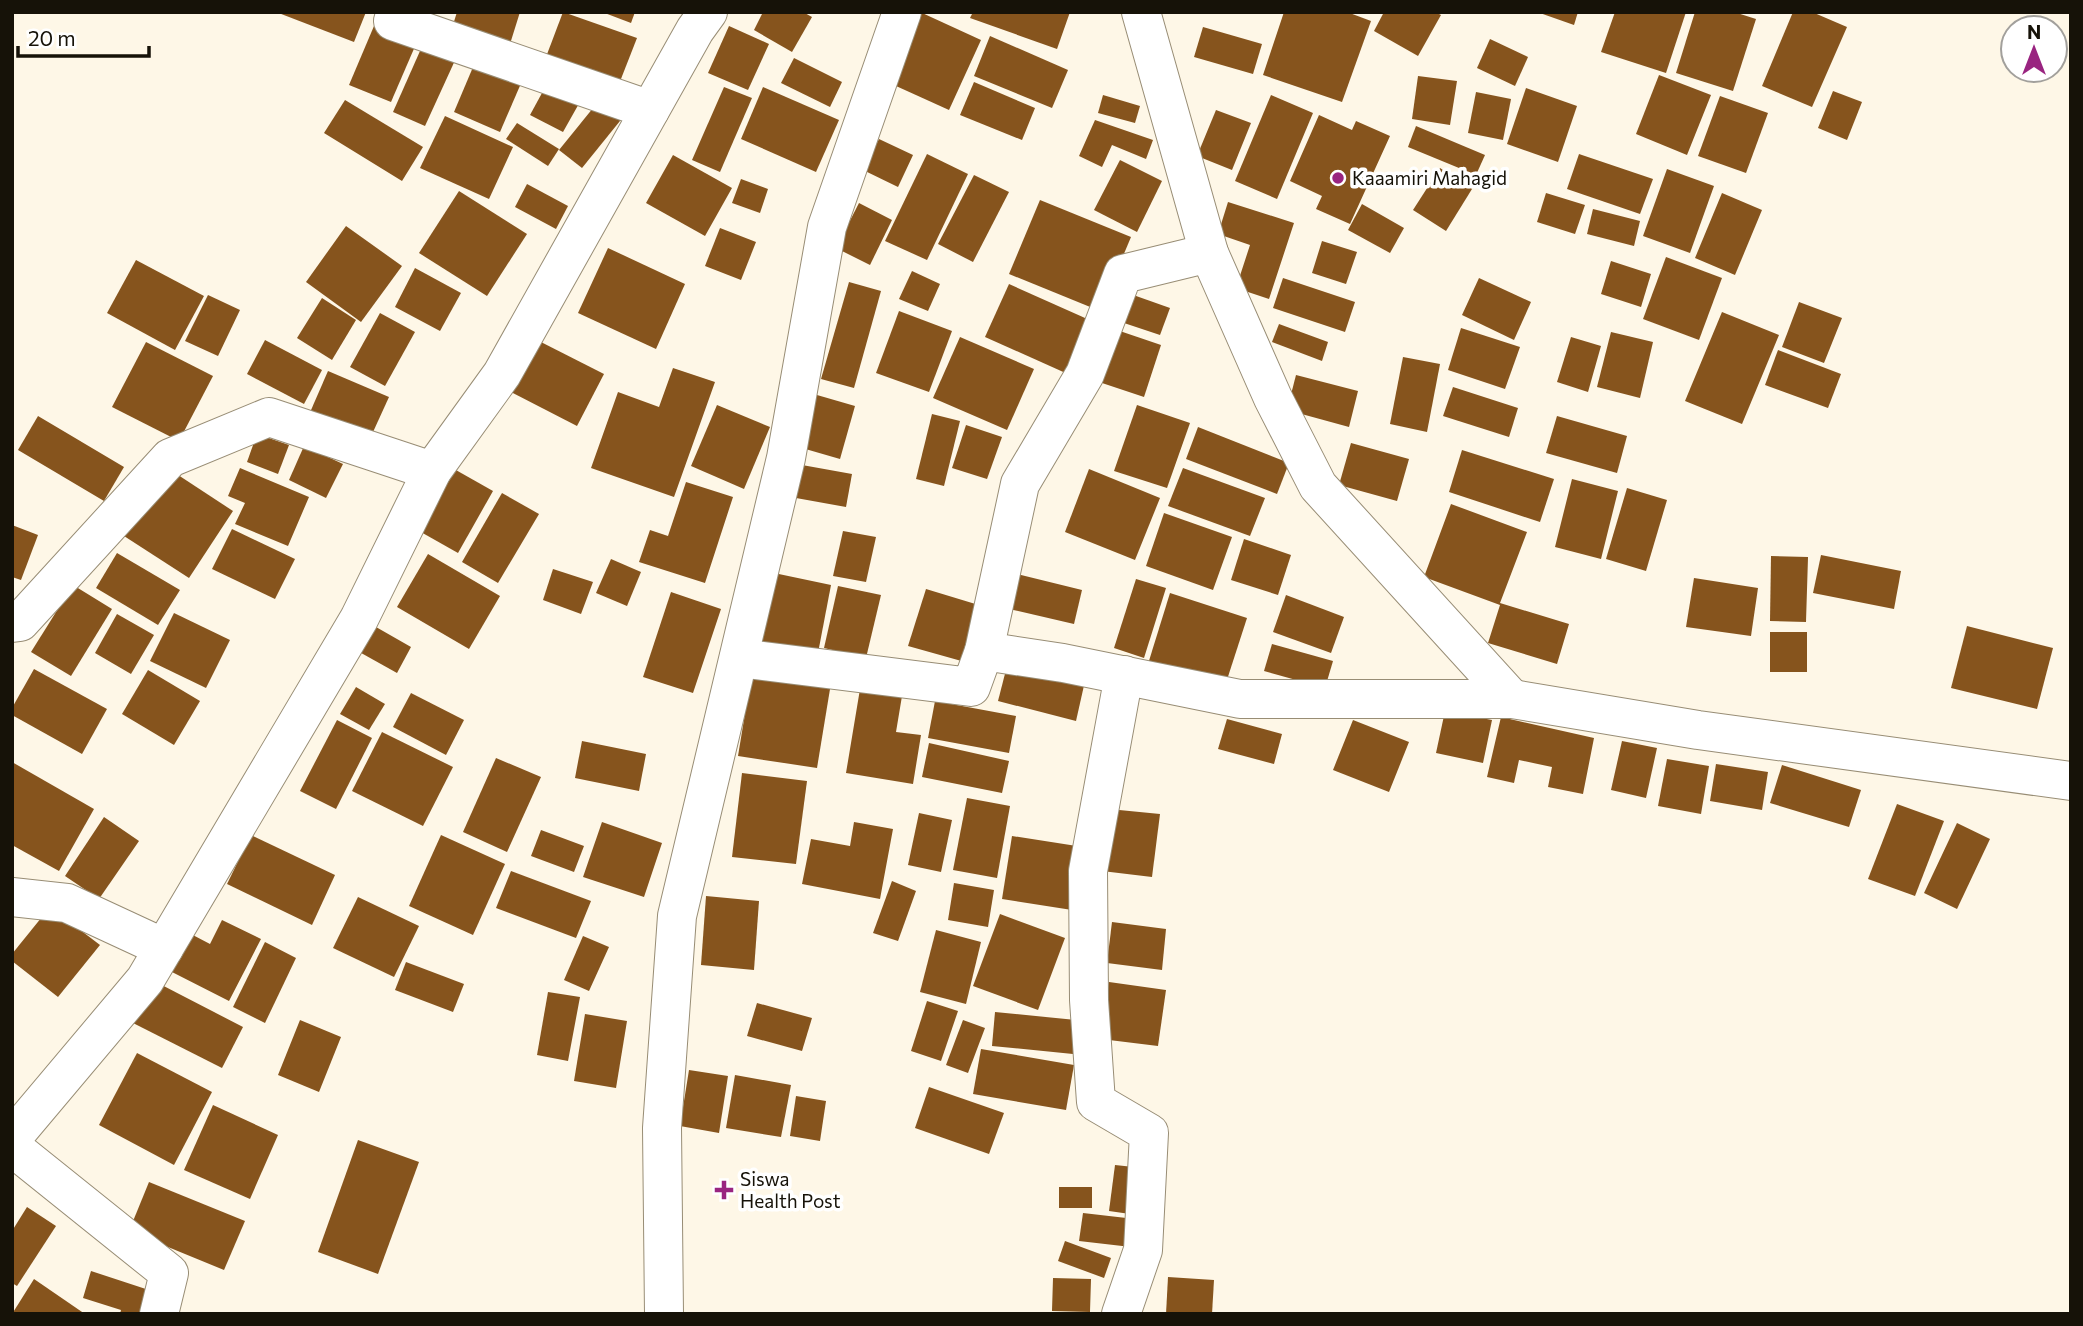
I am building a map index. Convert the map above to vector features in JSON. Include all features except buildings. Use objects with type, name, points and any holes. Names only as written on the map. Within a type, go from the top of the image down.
[{"type":"street","points":[[12,1138],[145,981],[359,619],[432,471],[502,374],[695,30],[708,12]]},
{"type":"street","points":[[664,1314],[662,1128],[677,916],[786,458],[827,227],[902,12]]},
{"type":"street","points":[[1142,12],[1209,253],[1273,398],[1318,486],[1513,699]]},
{"type":"street","points":[[393,20],[650,110]]},
{"type":"street","points":[[739,658],[971,687],[984,651],[1020,484],[1085,374],[1123,274],[1209,253]]},
{"type":"street","points":[[12,623],[20,622],[170,458],[269,417],[432,471]]},
{"type":"street","points":[[984,651],[1124,675],[1240,699],[1513,699],[1698,730],[2071,781]]},
{"type":"street","points":[[1121,1314],[1143,1250],[1149,1133],[1096,1102],[1088,1000],[1088,871],[1124,675]]},
{"type":"street","points":[[12,897],[67,903],[164,948]]},
{"type":"street","points":[[12,1147],[169,1273],[159,1314]]},
{"type":"place","name":"Kaaamiri Mahagid","points":[[1338,178]]},
{"type":"place","name":"Siswa Health Post","points":[[724,1190]]}]
